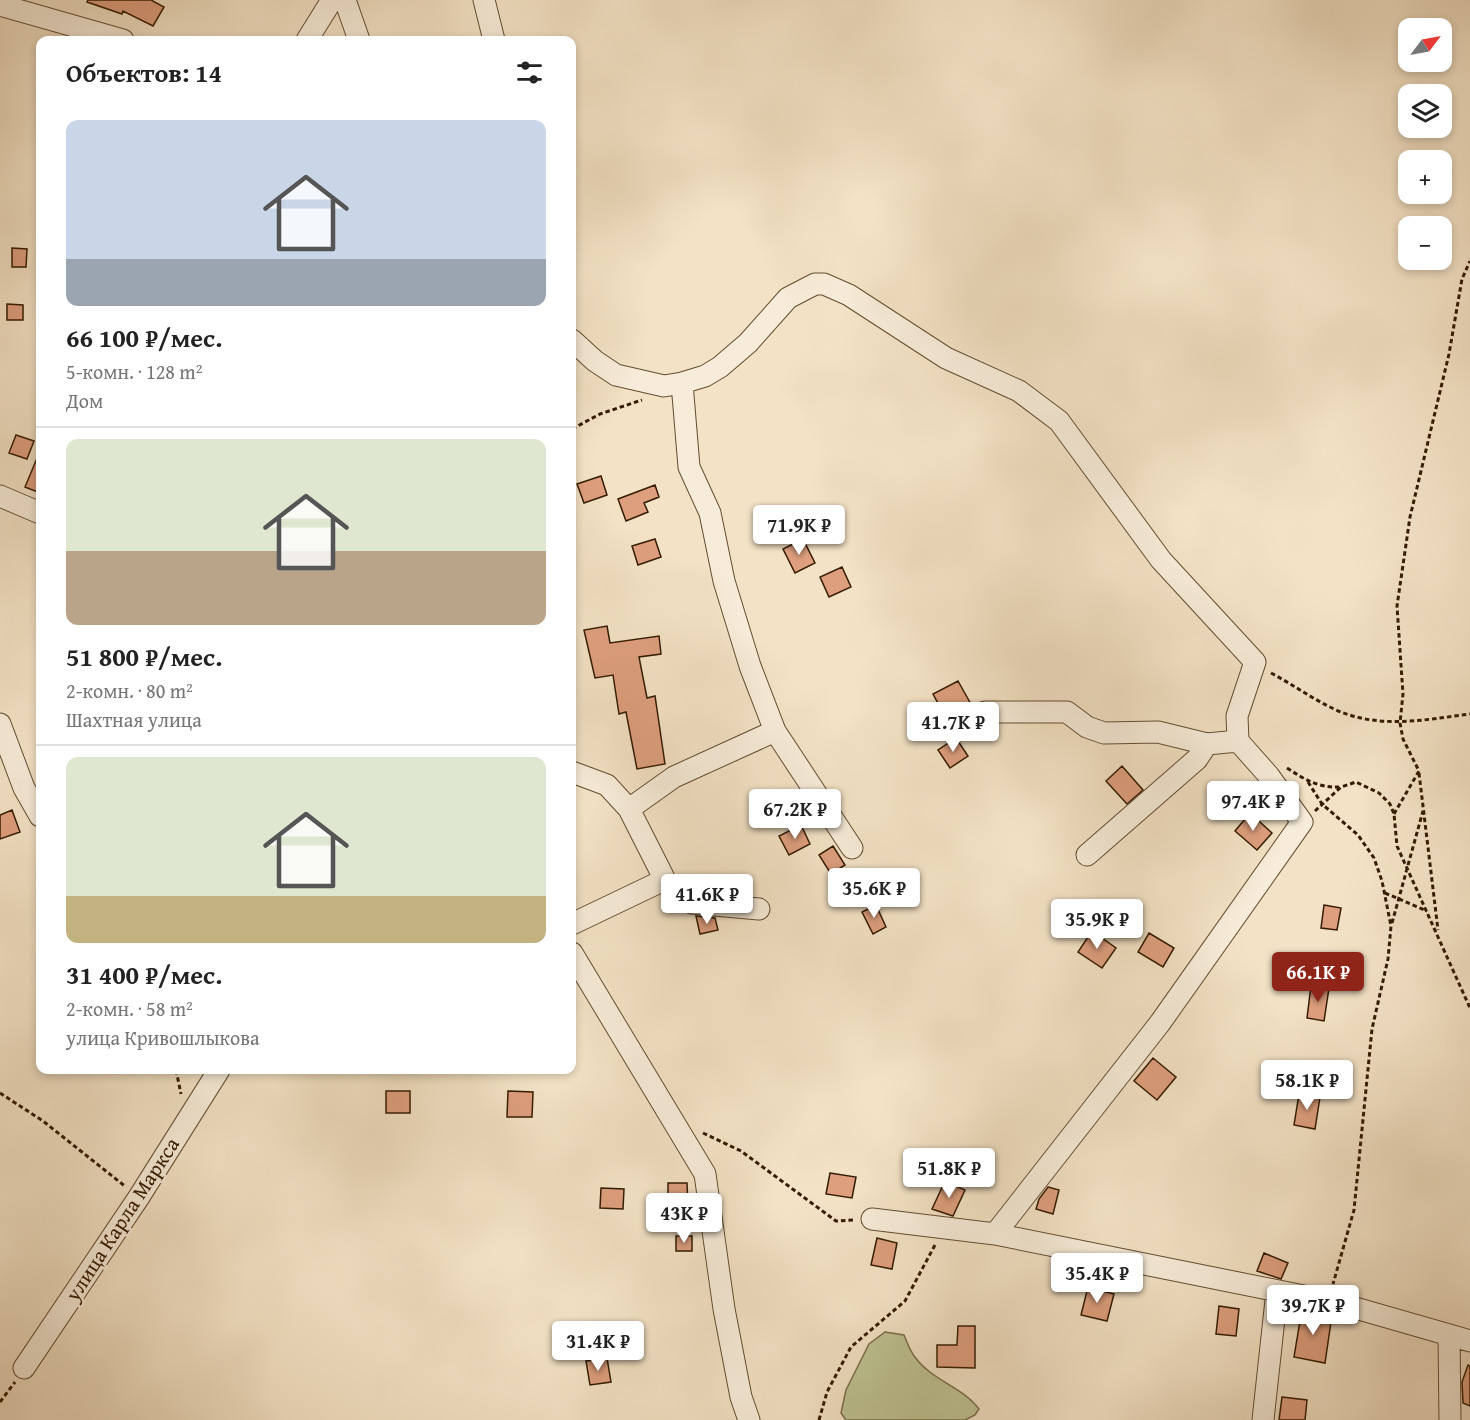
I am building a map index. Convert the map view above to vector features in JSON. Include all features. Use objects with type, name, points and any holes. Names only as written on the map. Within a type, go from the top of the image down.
[{"type":"street","points":[[310,36],[332,0]]},
{"type":"street","points":[[345,0],[358,36]]},
{"type":"street","points":[[484,0],[493,36]]},
{"type":"street","points":[[0,5],[109,36]]},
{"type":"street","points":[[576,344],[595,361],[616,375],[673,385],[705,376],[720,367],[748,343],[788,298],[803,289],[815,284],[824,284],[849,295],[946,358],[1018,391],[1059,422],[1161,560],[1255,662],[1237,716],[1238,741],[1302,822],[1160,1023],[995,1234]]},
{"type":"street","points":[[673,385],[689,467],[710,513],[723,581],[750,666],[775,731],[852,848]]},
{"type":"street","points":[[0,496],[36,511]]},
{"type":"street","points":[[985,712],[1067,712],[1087,727],[1104,733],[1158,732],[1207,744],[1238,741]]},
{"type":"street","points":[[0,724],[24,788],[36,809]]},
{"type":"street","points":[[630,808],[674,777],[775,731]]},
{"type":"street","points":[[1087,855],[1197,759],[1207,744]]},
{"type":"street","points":[[576,773],[607,785],[630,808],[664,880],[692,903],[759,909]]},
{"type":"street","points":[[576,922],[664,880]]},
{"type":"street","points":[[576,960],[705,1174],[726,1320],[741,1396],[749,1420]]},
{"type":"street","name":"улица Карла Маркса","points":[[24,1368],[139,1197],[216,1074]]},
{"type":"street","points":[[872,1219],[995,1234],[1328,1301],[1470,1341]]},
{"type":"street","points":[[1263,1420],[1277,1291]]},
{"type":"street","points":[[1449,1335],[1450,1420]]},
{"type":"path","points":[[1439,935],[1419,771],[1403,739],[1400,723],[1404,694],[1397,606],[1410,517],[1449,354],[1462,279],[1470,261]]},
{"type":"path","points":[[576,427],[600,414],[673,385]]},
{"type":"path","points":[[1255,662],[1333,709],[1369,721],[1400,723],[1470,714]]},
{"type":"path","points":[[1252,757],[1264,757],[1279,763],[1308,782],[1326,788],[1341,787],[1356,782],[1379,793],[1395,814]]},
{"type":"path","points":[[1419,771],[1395,814],[1397,846],[1429,912],[1470,1008]]},
{"type":"path","points":[[1308,782],[1322,804],[1346,823],[1374,858],[1391,926]]},
{"type":"path","points":[[1302,822],[1341,787]]},
{"type":"path","points":[[1328,1301],[1354,1210],[1372,1029],[1388,959],[1391,926],[1423,809]]},
{"type":"path","points":[[1384,893],[1429,912]]},
{"type":"path","points":[[0,1093],[43,1121],[139,1197]]},
{"type":"path","points":[[674,1120],[741,1151],[836,1221],[872,1219]]},
{"type":"path","points":[[819,1420],[827,1392],[851,1347],[905,1301],[944,1228]]},
{"type":"path","points":[[0,1402],[24,1368]]},
{"type":"green space","points":[[885,1332],[904,1335],[912,1352],[922,1365],[972,1401],[979,1409],[975,1415],[965,1420],[846,1420],[841,1413],[846,1390],[869,1344]]},
{"type":"building","points":[[88,0],[151,0],[164,7],[153,26],[123,11],[122,14],[87,2]]},
{"type":"building","points":[[12,248],[27,249],[26,267],[12,267]]},
{"type":"building","points":[[7,304],[23,305],[23,320],[7,320]]},
{"type":"building","points":[[16,435],[34,441],[27,459],[9,453]]},
{"type":"building","points":[[36,461],[36,491],[25,487]]},
{"type":"building","points":[[601,476],[607,495],[584,503],[577,484]]},
{"type":"building","points":[[655,485],[659,497],[644,503],[648,512],[626,521],[618,499]]},
{"type":"building","points":[[655,539],[661,557],[638,565],[632,546]]},
{"type":"building","points":[[803,539],[815,563],[795,573],[783,549]]},
{"type":"building","points":[[842,567],[851,587],[829,597],[820,577]]},
{"type":"building","points":[[607,626],[610,643],[659,636],[661,654],[639,657],[647,698],[655,696],[665,764],[637,769],[626,712],[619,714],[613,675],[595,678],[584,630]]},
{"type":"building","points":[[958,681],[972,706],[947,720],[933,694]]},
{"type":"building","points":[[956,738],[968,756],[950,768],[938,750]]},
{"type":"building","points":[[1122,766],[1143,790],[1127,804],[1106,781]]},
{"type":"building","points":[[12,810],[20,832],[0,839],[0,815]]},
{"type":"building","points":[[1250,813],[1272,833],[1257,850],[1235,831]]},
{"type":"building","points":[[801,825],[810,844],[789,855],[779,836]]},
{"type":"building","points":[[833,846],[845,865],[831,874],[819,855]]},
{"type":"building","points":[[876,905],[886,927],[873,934],[862,912]]},
{"type":"building","points":[[1324,905],[1341,908],[1337,930],[1321,928]]},
{"type":"building","points":[[696,916],[715,918],[718,930],[700,934]]},
{"type":"building","points":[[1092,931],[1116,948],[1102,968],[1078,952]]},
{"type":"building","points":[[1149,933],[1174,948],[1163,967],[1138,952]]},
{"type":"building","points":[[1311,986],[1329,988],[1324,1021],[1307,1018]]},
{"type":"building","points":[[1153,1058],[1176,1077],[1157,1100],[1134,1081]]},
{"type":"building","points":[[386,1091],[410,1091],[410,1113],[386,1113]]},
{"type":"building","points":[[508,1091],[533,1092],[532,1117],[507,1117]]},
{"type":"building","points":[[1299,1094],[1320,1097],[1315,1129],[1294,1125]]},
{"type":"building","points":[[830,1173],[856,1177],[852,1198],[826,1194]]},
{"type":"building","points":[[945,1181],[965,1190],[953,1216],[932,1209]]},
{"type":"building","points":[[668,1183],[687,1183],[688,1207],[668,1207]]},
{"type":"building","points":[[1048,1187],[1059,1190],[1053,1214],[1036,1209],[1039,1199]]},
{"type":"building","points":[[601,1188],[624,1189],[623,1209],[600,1208]]},
{"type":"building","points":[[676,1236],[692,1236],[692,1251],[676,1251]]},
{"type":"building","points":[[877,1238],[897,1243],[892,1269],[871,1265]]},
{"type":"building","points":[[1264,1253],[1288,1263],[1281,1279],[1257,1271]]},
{"type":"building","points":[[1088,1287],[1114,1294],[1107,1321],[1081,1315]]},
{"type":"building","points":[[1219,1306],[1239,1309],[1236,1336],[1216,1334]]},
{"type":"building","points":[[1302,1309],[1332,1315],[1325,1363],[1294,1357]]},
{"type":"building","points":[[958,1326],[975,1326],[975,1368],[937,1367],[937,1345],[957,1345]]},
{"type":"building","points":[[607,1358],[611,1382],[590,1385],[586,1361]]},
{"type":"building","points":[[1468,1365],[1470,1366],[1470,1406],[1463,1403],[1462,1382]]},
{"type":"building","points":[[1282,1397],[1307,1400],[1305,1420],[1279,1420]]}]
